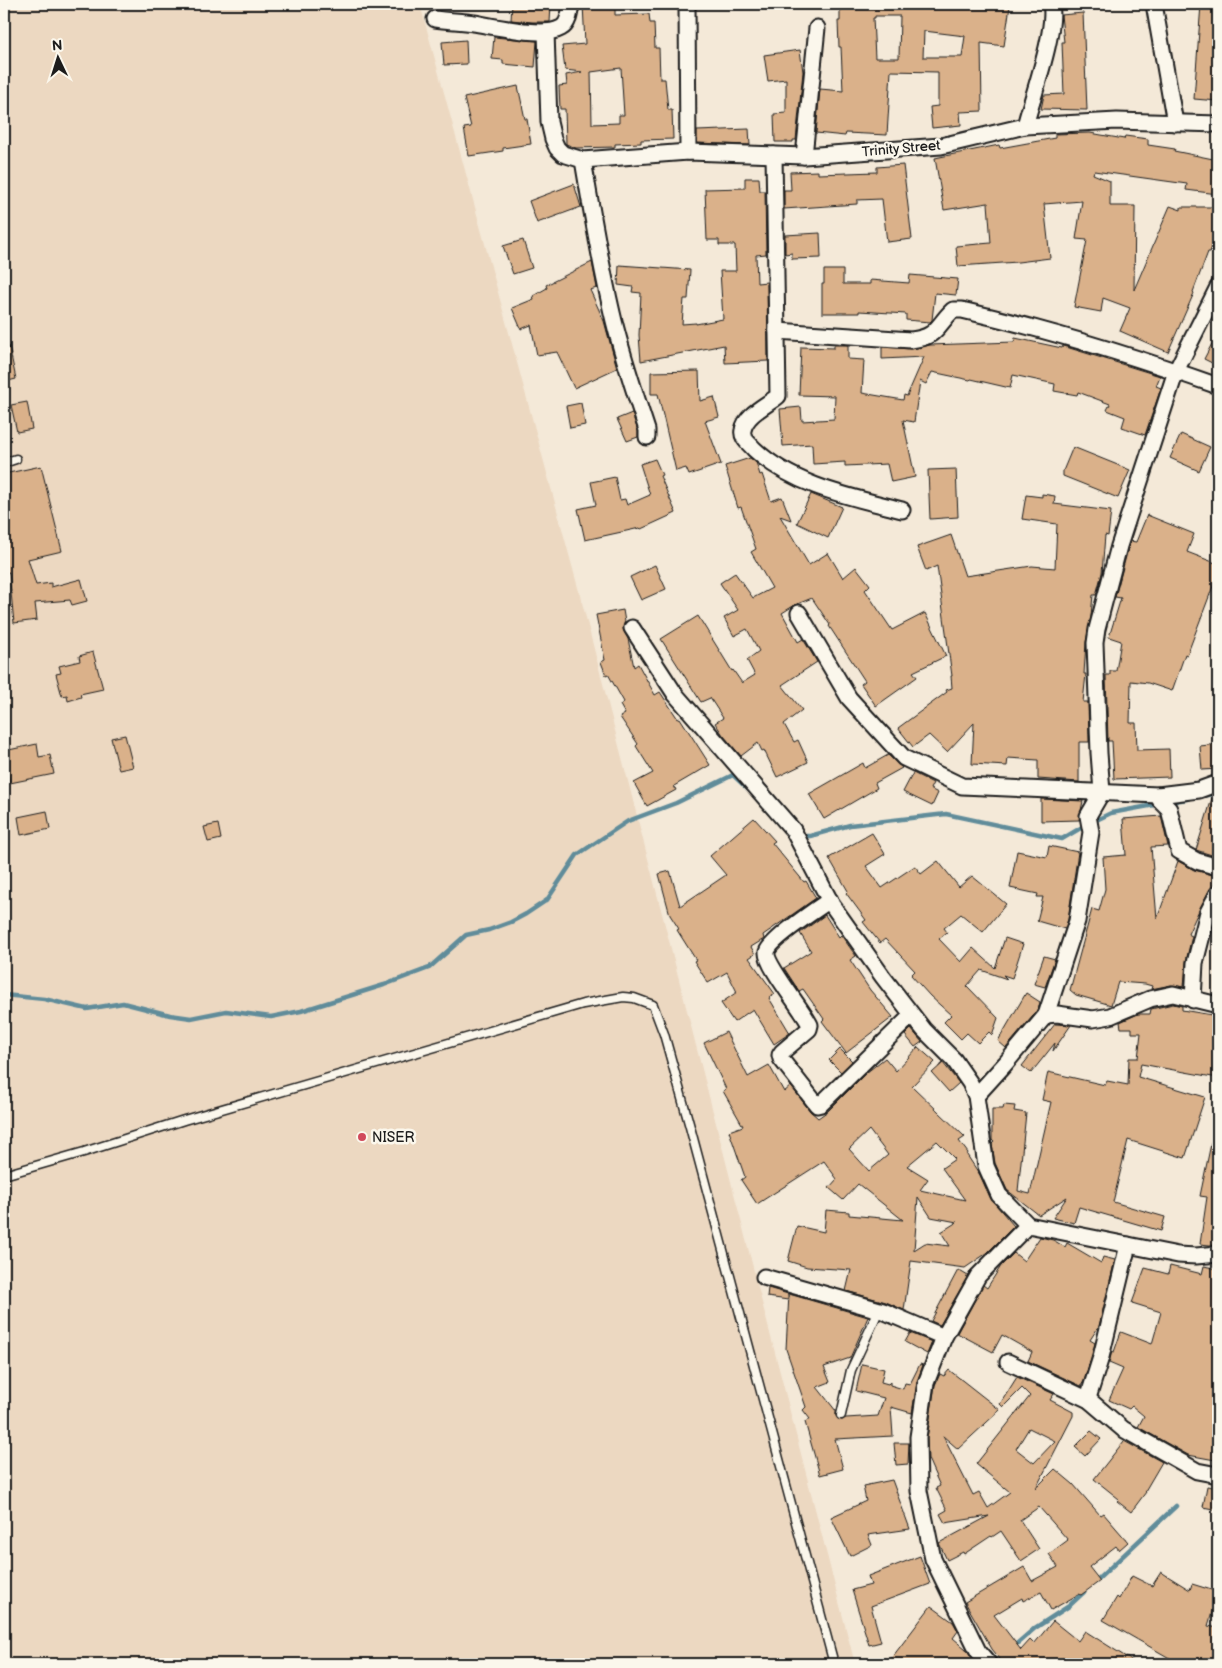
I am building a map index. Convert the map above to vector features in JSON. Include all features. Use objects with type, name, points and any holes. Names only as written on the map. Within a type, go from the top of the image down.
[{"type":"street","points":[[435,19],[511,30],[546,32],[561,28],[566,23],[572,4]]},
{"type":"street","points":[[686,4],[688,152]]},
{"type":"street","points":[[1025,126],[1046,49],[1053,12],[1051,4]]},
{"type":"street","points":[[1154,4],[1175,123]]},
{"type":"street","points":[[804,156],[817,28]]},
{"type":"street","points":[[546,32],[549,122],[553,139],[557,148],[563,154],[583,160],[595,233],[613,320],[631,385],[647,430],[647,437]]},
{"type":"street","name":"Trinity Street","points":[[583,160],[688,152],[804,156],[941,146],[1025,126],[1117,122],[1218,124]]},
{"type":"street","points":[[774,155],[778,396],[753,414],[744,425],[742,433],[744,440],[781,469],[810,483],[848,496],[902,510]]},
{"type":"street","points":[[976,1096],[1046,1015],[1077,921],[1091,832],[1088,816],[1102,792],[1095,643],[1097,629],[1119,546],[1176,371],[1218,287]]},
{"type":"street","points":[[777,331],[911,340],[925,338],[934,333],[945,317],[953,310],[962,310],[1031,326],[1218,386]]},
{"type":"street","points":[[799,613],[849,698],[904,758],[962,786],[1102,792],[1163,801],[1218,784]]},
{"type":"street","points":[[632,628],[675,694],[796,836],[830,900],[883,977],[924,1030],[954,1060],[970,1083],[976,1096],[986,1166],[999,1195],[1028,1225],[1128,1245],[1196,1256],[1218,1254]]},
{"type":"street","points":[[1163,801],[1179,851],[1197,861],[1218,867]]},
{"type":"street","points":[[1193,1000],[1195,963],[1208,912],[1218,893]]},
{"type":"street","points":[[830,900],[774,942],[767,953],[775,972],[810,1025],[809,1029],[782,1052],[780,1055],[781,1059],[817,1105],[821,1104],[912,1014]]},
{"type":"street","points":[[1046,1015],[1057,1014],[1093,1019],[1110,1016],[1150,999],[1173,994],[1218,1005]]},
{"type":"street","points":[[989,1664],[978,1651],[934,1559],[919,1491],[918,1437],[926,1383],[944,1337],[978,1276],[1028,1225]]},
{"type":"street","points":[[1089,1400],[1128,1245]]},
{"type":"street","points":[[764,1278],[879,1310],[944,1337]]},
{"type":"street","points":[[1008,1362],[1089,1400],[1123,1429],[1196,1471],[1218,1475]]},
{"type":"lane","points":[[4,463],[16,459]]},
{"type":"lane","points":[[4,1175],[184,1120],[583,1004],[623,997],[634,998],[653,1005],[664,1034],[688,1117],[834,1664]]},
{"type":"lane","points":[[841,1415],[851,1370],[879,1310]]},
{"type":"shaded area","name":"NISER","points":[[4,4],[420,4],[584,610],[855,1664],[4,1664]]},
{"type":"building","points":[[512,4],[551,5],[550,22],[511,20]]},
{"type":"building","points":[[583,4],[615,4],[615,15],[649,14],[650,23],[654,23],[655,48],[659,48],[660,79],[665,79],[668,110],[672,110],[673,139],[641,140],[641,143],[615,144],[615,147],[576,148],[566,144],[565,109],[560,109],[559,86],[567,85],[566,75],[582,72],[565,70],[562,46],[585,44]],"holes":[[[621,68],[624,115],[619,115],[619,123],[592,124],[591,72]]]},
{"type":"building","points":[[840,4],[940,4],[960,6],[960,4],[997,4],[1010,6],[1004,46],[981,43],[982,111],[960,112],[961,125],[932,128],[930,107],[938,106],[938,72],[891,71],[887,135],[846,133],[845,136],[816,133],[820,89],[843,91],[841,47],[839,47],[838,21],[840,21]],"holes":[[[875,16],[900,16],[899,58],[875,58],[873,18]],[[924,31],[965,36],[962,57],[923,57]]]},
{"type":"building","points":[[1201,4],[1218,4],[1218,101],[1194,99]]},
{"type":"building","points":[[1083,13],[1087,110],[1041,109],[1044,95],[1064,94],[1062,42],[1064,42],[1061,15]]},
{"type":"building","points":[[494,37],[537,41],[535,67],[503,64],[503,60],[492,59]]},
{"type":"building","points":[[466,40],[467,64],[444,65],[442,42]]},
{"type":"building","points":[[800,50],[803,72],[796,140],[793,140],[793,142],[775,142],[774,114],[786,113],[786,79],[768,81],[764,55]]},
{"type":"building","points":[[518,86],[525,119],[527,119],[531,144],[503,148],[503,151],[469,156],[464,128],[471,127],[464,98]]},
{"type":"building","points":[[749,129],[750,145],[697,143],[697,131]]},
{"type":"building","points":[[1090,133],[1124,139],[1125,136],[1148,139],[1148,145],[1175,149],[1174,151],[1218,160],[1218,194],[1186,190],[1187,184],[1094,171],[1093,174],[1110,181],[1110,206],[1135,206],[1134,290],[1170,206],[1181,210],[1181,207],[1218,207],[1218,233],[1210,252],[1208,252],[1194,293],[1168,352],[1120,331],[1130,308],[1103,298],[1101,312],[1074,307],[1087,240],[1076,239],[1082,201],[1044,204],[1050,258],[958,266],[956,246],[991,243],[988,203],[944,210],[935,158],[999,145],[1000,148],[1055,138],[1055,134]]},
{"type":"building","points":[[903,165],[912,239],[887,242],[882,199],[857,200],[857,204],[784,209],[784,190],[791,190],[790,172],[818,171],[818,174],[877,172],[877,167]]},
{"type":"building","points":[[745,178],[759,178],[760,191],[765,191],[766,254],[756,255],[757,283],[767,282],[768,361],[725,363],[724,345],[641,361],[639,335],[641,293],[632,292],[633,287],[618,285],[619,265],[690,270],[688,299],[684,299],[682,324],[696,324],[723,319],[720,271],[736,271],[735,245],[719,245],[719,240],[707,240],[705,189],[745,188]]},
{"type":"building","points":[[574,184],[581,207],[537,223],[529,201]]},
{"type":"building","points":[[820,233],[821,258],[792,259],[792,253],[785,254],[785,235]]},
{"type":"building","points":[[523,240],[532,268],[513,274],[503,246]]},
{"type":"building","points":[[592,262],[597,288],[590,290],[604,321],[617,368],[574,388],[557,352],[537,355],[531,325],[521,329],[512,308],[534,299],[533,296],[547,288],[546,285]]},
{"type":"building","points":[[824,270],[843,270],[843,284],[870,284],[870,280],[909,283],[910,275],[958,279],[956,295],[935,293],[932,320],[930,322],[906,320],[906,314],[859,311],[859,313],[822,313]]},
{"type":"building","points":[[1218,332],[1218,366],[1204,359]]},
{"type":"building","points":[[1015,338],[1062,348],[1063,346],[1160,376],[1156,386],[1161,388],[1145,435],[1122,427],[1125,417],[1107,410],[1110,404],[1078,392],[1077,395],[1054,391],[1055,384],[1013,375],[1010,388],[932,372],[926,384],[920,381],[914,422],[903,420],[915,477],[891,482],[887,464],[845,466],[845,462],[813,464],[812,444],[783,446],[780,409],[801,407],[802,421],[834,419],[835,396],[799,395],[801,347],[834,348],[834,345],[848,345],[848,359],[864,360],[862,393],[903,400],[904,395],[907,396],[924,357],[882,359],[882,347],[911,349],[930,345],[1014,342]]},
{"type":"building","points":[[9,346],[16,379],[4,382],[4,347]]},
{"type":"building","points":[[699,371],[700,401],[714,397],[719,417],[705,421],[721,464],[689,475],[686,468],[676,471],[658,394],[651,394],[651,372]]},
{"type":"building","points":[[27,402],[32,429],[17,432],[11,405]]},
{"type":"building","points":[[581,403],[585,425],[570,428],[566,406]]},
{"type":"building","points":[[632,413],[638,437],[627,441],[617,419]]},
{"type":"building","points":[[1181,434],[1210,447],[1199,471],[1170,458]]},
{"type":"building","points":[[1073,447],[1130,470],[1118,498],[1063,476],[1063,471]]},
{"type":"building","points":[[750,458],[756,462],[760,475],[762,474],[771,501],[782,497],[791,520],[780,516],[809,565],[828,553],[843,578],[856,567],[870,585],[865,590],[892,630],[925,613],[946,656],[913,672],[917,677],[876,706],[861,684],[865,681],[812,598],[782,613],[798,642],[803,639],[817,662],[782,685],[802,710],[784,724],[794,742],[798,740],[808,762],[777,777],[764,750],[762,751],[758,743],[741,756],[723,735],[715,723],[723,718],[710,698],[701,702],[661,639],[698,616],[732,671],[742,683],[755,675],[747,660],[759,651],[747,629],[734,636],[724,618],[738,610],[720,583],[735,573],[753,598],[772,588],[751,552],[756,549],[741,507],[738,508],[725,466]]},
{"type":"building","points":[[655,459],[662,475],[660,476],[676,513],[641,529],[585,540],[578,509],[596,505],[591,482],[615,477],[620,500],[625,499],[627,505],[650,495],[640,464]]},
{"type":"building","points":[[41,466],[62,551],[28,559],[36,585],[51,583],[51,587],[81,579],[87,601],[72,605],[70,600],[35,603],[37,620],[14,623],[9,572],[4,573],[4,474]]},
{"type":"building","points":[[956,469],[958,517],[930,519],[928,470]]},
{"type":"building","points":[[811,494],[842,507],[828,538],[797,523]]},
{"type":"building","points":[[1042,494],[1055,496],[1054,504],[1111,511],[1108,536],[1105,535],[1102,573],[1096,595],[1093,595],[1086,642],[1084,674],[1086,674],[1083,702],[1088,702],[1089,742],[1079,742],[1079,782],[1038,779],[1038,760],[1008,758],[1007,766],[972,764],[974,723],[947,752],[929,735],[913,747],[898,728],[947,692],[946,690],[952,688],[937,566],[926,571],[917,547],[951,535],[965,576],[1032,566],[1055,568],[1057,524],[1022,519],[1026,495],[1042,497]]},
{"type":"building","points":[[1147,515],[1194,534],[1187,552],[1218,564],[1218,573],[1172,691],[1148,683],[1131,681],[1130,723],[1136,723],[1137,750],[1169,749],[1170,777],[1114,779],[1112,741],[1108,741],[1106,675],[1110,675],[1110,671],[1116,671],[1121,641],[1109,637],[1121,598],[1115,597],[1130,541],[1136,542]]},
{"type":"building","points":[[655,565],[666,589],[641,600],[630,577]]},
{"type":"building","points":[[623,610],[625,622],[623,629],[628,639],[634,667],[638,664],[655,695],[660,692],[678,719],[680,718],[710,765],[674,786],[676,790],[647,806],[634,783],[653,773],[636,746],[638,744],[620,717],[625,714],[620,705],[624,702],[608,674],[606,675],[601,662],[605,660],[596,615]]},
{"type":"building","points":[[93,652],[103,689],[80,694],[81,697],[68,701],[67,695],[62,696],[56,674],[61,673],[59,666],[80,661],[79,656]]},
{"type":"building","points":[[125,735],[133,767],[119,770],[111,738]]},
{"type":"building","points":[[37,744],[39,757],[50,755],[54,774],[10,783],[4,751]]},
{"type":"building","points":[[1218,744],[1218,769],[1202,770],[1200,746]]},
{"type":"building","points":[[888,755],[902,768],[875,783],[877,788],[824,819],[809,794],[863,763],[865,768]]},
{"type":"building","points":[[913,773],[933,783],[930,789],[938,793],[932,806],[903,792]]},
{"type":"building","points":[[1218,793],[1218,857],[1196,850],[1213,795]]},
{"type":"building","points":[[1041,799],[1083,801],[1079,820],[1041,821]]},
{"type":"building","points":[[47,811],[50,829],[21,835],[18,817]]},
{"type":"building","points":[[1161,816],[1168,846],[1151,847],[1157,919],[1178,861],[1194,870],[1217,876],[1188,934],[1192,936],[1186,961],[1184,987],[1171,985],[1151,989],[1152,986],[1145,984],[1118,982],[1111,1005],[1076,995],[1070,990],[1092,909],[1099,911],[1105,889],[1103,857],[1126,855],[1123,819]]},
{"type":"building","points":[[754,818],[775,841],[772,843],[804,882],[806,881],[816,898],[763,935],[764,939],[751,947],[755,954],[749,958],[775,994],[769,998],[790,1033],[774,1044],[753,1009],[734,1022],[721,1003],[737,992],[727,972],[708,983],[670,915],[659,874],[670,871],[680,906],[726,875],[710,856]]},
{"type":"building","points":[[218,824],[221,839],[208,842],[204,827]]},
{"type":"building","points":[[872,833],[885,854],[866,866],[882,888],[915,866],[921,874],[938,861],[959,887],[972,876],[1006,904],[983,932],[961,914],[944,928],[947,932],[939,939],[961,962],[973,948],[995,968],[1005,938],[1023,944],[1012,978],[1003,975],[1007,979],[981,970],[967,986],[998,1018],[992,1035],[989,1032],[978,1043],[967,1033],[961,1039],[944,1022],[951,1015],[911,975],[915,971],[885,939],[880,943],[863,922],[866,920],[846,893],[848,891],[829,858]]},
{"type":"building","points":[[1049,846],[1078,852],[1065,929],[1037,921],[1043,897],[1037,897],[1038,894],[1010,888],[1017,851],[1047,857]]},
{"type":"building","points":[[825,915],[839,937],[841,935],[856,956],[850,960],[870,990],[893,1017],[846,1053],[822,1021],[824,1019],[803,989],[799,991],[784,968],[811,951],[800,933]]},
{"type":"building","points":[[1044,956],[1055,959],[1045,987],[1034,984]]},
{"type":"building","points":[[1026,993],[1040,1002],[1038,1010],[1006,1048],[998,1041]]},
{"type":"building","points":[[1173,1004],[1182,1006],[1182,1010],[1218,1016],[1218,1078],[1141,1064],[1138,1077],[1205,1097],[1185,1158],[1128,1140],[1113,1202],[1165,1217],[1161,1231],[1079,1207],[1074,1223],[1053,1218],[1067,1197],[1039,1215],[1007,1190],[995,1163],[992,1144],[994,1142],[992,1140],[992,1109],[1003,1109],[1004,1105],[1015,1106],[1014,1111],[1026,1113],[1018,1191],[1030,1194],[1051,1102],[1042,1100],[1048,1072],[1105,1085],[1107,1081],[1128,1085],[1129,1058],[1138,1058],[1141,1033],[1132,1033],[1132,1028],[1121,1028],[1120,1022],[1138,1014],[1150,1014],[1151,1009]]},
{"type":"building","points":[[1055,1024],[1071,1025],[1053,1051],[1055,1043],[1031,1073],[1022,1066]]},
{"type":"building","points":[[911,1029],[922,1042],[915,1047],[905,1035]]},
{"type":"building","points":[[726,1032],[748,1077],[769,1065],[784,1092],[791,1086],[810,1111],[818,1118],[828,1111],[866,1073],[885,1058],[896,1071],[918,1047],[935,1062],[912,1086],[965,1137],[959,1141],[968,1153],[967,1155],[980,1175],[991,1199],[1014,1226],[987,1253],[965,1268],[911,1261],[904,1310],[886,1302],[846,1291],[851,1270],[807,1267],[788,1261],[797,1226],[824,1232],[826,1210],[849,1212],[849,1215],[903,1220],[858,1184],[843,1200],[829,1188],[837,1179],[824,1161],[757,1204],[741,1180],[745,1177],[729,1131],[743,1126],[723,1091],[726,1089],[704,1043]],"holes":[[[869,1130],[888,1155],[869,1171],[849,1149]],[[937,1141],[955,1159],[942,1168],[965,1200],[920,1190],[928,1179],[907,1166]],[[918,1197],[931,1217],[957,1222],[941,1232],[950,1246],[925,1243],[914,1250]]]},
{"type":"building","points":[[840,1049],[852,1061],[841,1072],[829,1060]]},
{"type":"building","points":[[943,1063],[959,1083],[949,1092],[932,1073]]},
{"type":"building","points":[[1213,1134],[1218,1134],[1218,1245],[1200,1244],[1207,1197],[1200,1196]]},
{"type":"building","points":[[1040,1237],[1053,1240],[1065,1247],[1067,1243],[1101,1263],[1103,1257],[1115,1260],[1099,1326],[1090,1340],[1095,1343],[1081,1386],[1028,1361],[1032,1352],[1002,1335],[993,1352],[957,1333],[983,1285],[987,1288],[1001,1266],[1014,1253],[1024,1261]]},
{"type":"building","points":[[1170,1266],[1202,1274],[1204,1266],[1218,1269],[1218,1444],[1215,1460],[1188,1455],[1138,1427],[1144,1416],[1132,1406],[1129,1409],[1109,1400],[1123,1369],[1109,1363],[1112,1351],[1114,1352],[1121,1332],[1152,1344],[1161,1312],[1132,1303],[1145,1268],[1168,1274]]},
{"type":"building","points":[[958,1270],[968,1276],[940,1325],[931,1321]]},
{"type":"building","points":[[768,1288],[788,1294],[788,1300],[767,1297]]},
{"type":"building","points":[[789,1294],[868,1317],[850,1358],[824,1367],[830,1382],[817,1387],[836,1411],[838,1419],[878,1416],[884,1398],[856,1391],[862,1364],[884,1369],[881,1382],[888,1384],[890,1382],[890,1385],[903,1389],[905,1383],[910,1384],[920,1364],[923,1365],[917,1382],[912,1413],[891,1407],[893,1436],[835,1439],[843,1469],[820,1475],[805,1422],[810,1419],[803,1410],[806,1407],[786,1349]]},
{"type":"building","points":[[910,1333],[932,1342],[927,1354],[905,1342]]},
{"type":"building","points":[[949,1370],[1000,1410],[958,1449],[943,1436],[973,1495],[979,1492],[988,1508],[1010,1492],[976,1464],[1030,1396],[1022,1388],[1003,1407],[1000,1404],[1017,1377],[1054,1394],[1050,1400],[1073,1412],[1073,1416],[1036,1488],[1055,1469],[1073,1484],[1100,1515],[1103,1513],[1128,1542],[1119,1550],[1116,1546],[1089,1567],[1100,1581],[1081,1595],[1079,1594],[1051,1610],[1041,1592],[1023,1601],[1022,1598],[994,1615],[1021,1650],[1030,1640],[1034,1644],[1053,1621],[1078,1641],[1085,1631],[1137,1664],[1004,1664],[992,1649],[965,1602],[1024,1567],[1032,1581],[1058,1567],[1049,1554],[1068,1540],[1039,1507],[1020,1520],[1039,1549],[1021,1561],[1001,1531],[964,1554],[963,1552],[947,1560],[939,1543],[989,1516],[945,1523],[940,1514],[947,1510],[936,1488],[940,1486],[928,1459],[927,1438],[935,1385],[940,1374],[944,1376]],"holes":[[[1029,1428],[1055,1441],[1034,1463],[1016,1449]]]},
{"type":"building","points":[[1091,1431],[1101,1439],[1085,1456],[1075,1447]]},
{"type":"building","points":[[1124,1441],[1162,1462],[1146,1492],[1131,1512],[1117,1501],[1119,1499],[1094,1479]]},
{"type":"building","points":[[894,1443],[909,1443],[908,1464],[896,1465]]},
{"type":"building","points":[[892,1480],[910,1529],[868,1535],[872,1545],[850,1556],[831,1517],[866,1501],[863,1486]]},
{"type":"building","points":[[1207,1486],[1218,1488],[1218,1510],[1203,1507]]},
{"type":"building","points":[[920,1556],[930,1584],[871,1606],[881,1642],[869,1645],[852,1590],[871,1585],[868,1576]]},
{"type":"building","points":[[1161,1572],[1190,1590],[1192,1584],[1218,1592],[1208,1626],[1218,1628],[1218,1664],[1180,1664],[1103,1620],[1117,1597],[1119,1599],[1132,1576],[1152,1586]]},
{"type":"building","points":[[931,1606],[953,1622],[958,1631],[953,1638],[966,1649],[977,1664],[887,1664]]},
{"type":"waterway","points":[[4,995],[44,999],[87,1009],[123,1003],[170,1015],[191,1018],[226,1011],[271,1017],[301,1011],[384,985],[429,968],[466,935],[489,930],[526,914],[547,900],[577,855],[628,821],[676,803],[733,775],[749,790]]},
{"type":"waterway","points":[[1202,796],[1218,793]]},
{"type":"waterway","points":[[1168,802],[1187,799]]},
{"type":"waterway","points":[[801,836],[810,836],[850,825],[946,814],[1062,839],[1111,813],[1160,804]]},
{"type":"waterway","points":[[1095,1582],[1176,1506]]},
{"type":"waterway","points":[[1013,1647],[1035,1628],[1069,1606],[1084,1592]]},
{"type":"waterway","points":[[997,1664],[1004,1656]]},
{"type":"place","name":"NISER","points":[[362,1137]]}]
